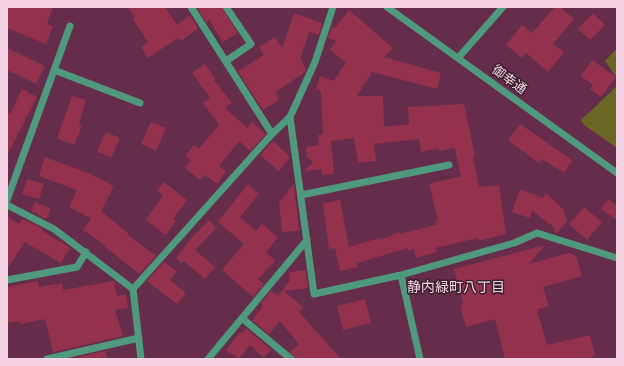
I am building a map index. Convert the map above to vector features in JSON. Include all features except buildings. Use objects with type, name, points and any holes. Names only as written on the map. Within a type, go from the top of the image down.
[{"type":"street","points":[[191,7],[272,134]]},
{"type":"street","points":[[226,7],[251,44],[226,61]]},
{"type":"street","points":[[133,289],[272,134],[290,117],[315,62],[333,7]]},
{"type":"street","name":"御幸通","points":[[387,7],[617,173]]},
{"type":"street","points":[[458,58],[503,7]]},
{"type":"street","points":[[7,200],[70,26]]},
{"type":"street","points":[[54,70],[140,104]]},
{"type":"street","points":[[290,117],[314,294],[400,275],[514,243],[536,233],[617,258]]},
{"type":"street","points":[[301,195],[449,165]]},
{"type":"street","points":[[7,206],[54,229],[133,289],[141,359]]},
{"type":"street","points":[[208,359],[243,319],[307,240]]},
{"type":"street","points":[[7,280],[77,266],[86,252]]},
{"type":"street","points":[[400,275],[420,359]]},
{"type":"street","points":[[243,319],[291,359]]},
{"type":"street","points":[[47,359],[139,338]]},
{"type":"shaded area","points":[[617,48],[617,78],[605,61]]},
{"type":"shaded area","points":[[617,86],[617,148],[584,125],[581,120]]},
{"type":"district","name":"静内緑町八丁目","points":[[456,288]]}]
